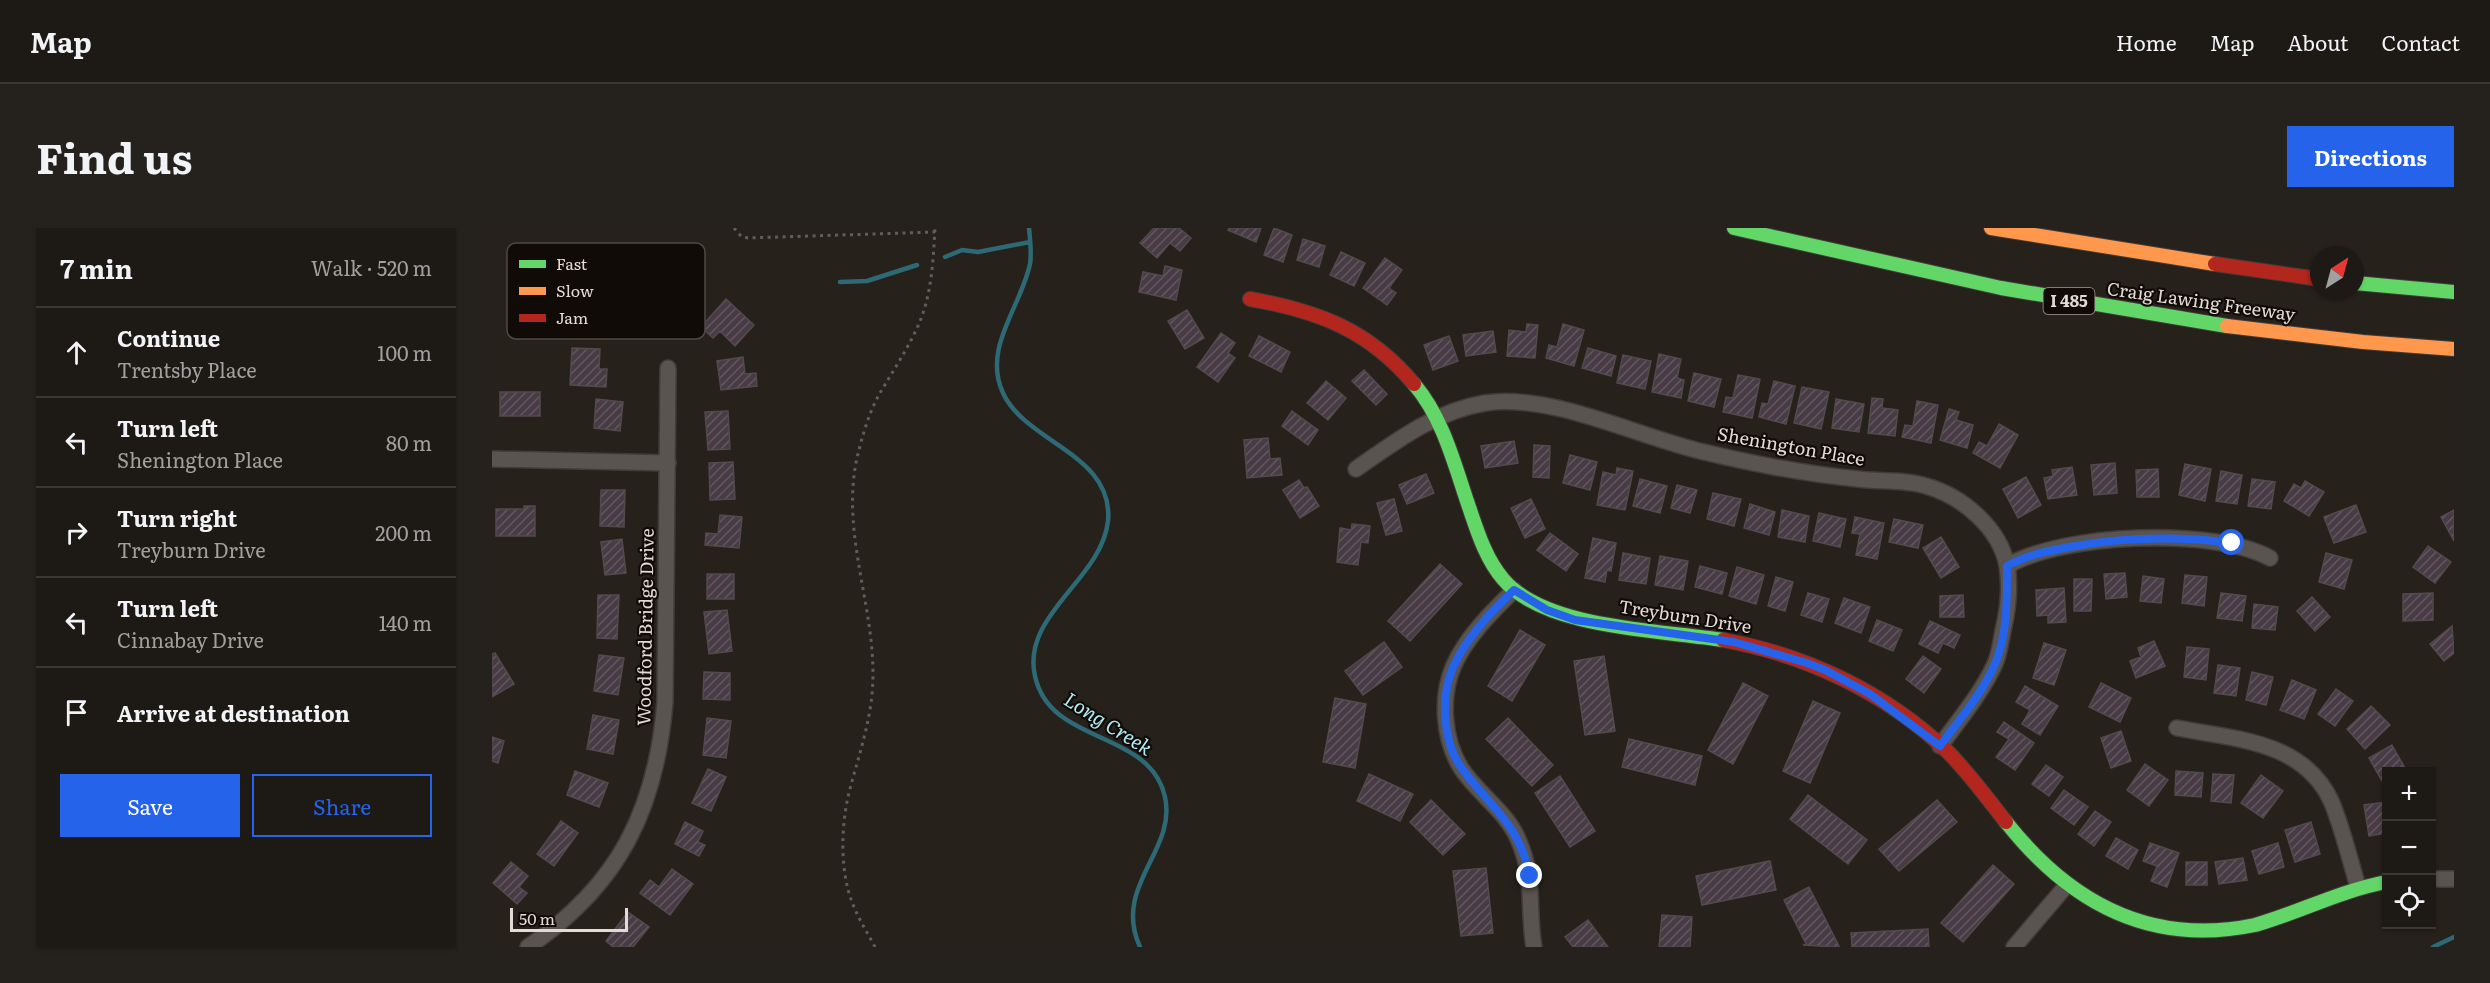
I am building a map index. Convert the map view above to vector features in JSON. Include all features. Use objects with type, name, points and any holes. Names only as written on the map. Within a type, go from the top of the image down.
[{"type":"main road","name":"Craig Lawing Freeway","points":[[1734,228],[1918,272],[2067,300],[2271,331],[2454,349]]},
{"type":"main road","points":[[1991,228],[2104,248],[2310,278]]},
{"type":"main road","points":[[2364,284],[2454,292]]},
{"type":"main road","name":"Treyburn Drive","points":[[1250,299],[1289,304],[1320,314],[1367,340],[1395,363],[1436,417],[1480,538],[1491,561],[1514,590],[1547,610],[1575,620],[1734,642],[1807,663],[1870,694],[1940,746],[1962,768],[2042,864],[2066,886],[2120,917],[2168,931],[2195,933],[2242,930],[2358,887],[2382,883]]},
{"type":"main road","points":[[2409,346],[2454,356]]},
{"type":"street","name":"Woodford Bridge Drive","points":[[528,947],[578,907],[596,889],[621,853],[639,819],[655,774],[662,740],[665,702],[668,368]]},
{"type":"street","name":"Shenington Place","points":[[1356,469],[1436,417],[1459,408],[1488,403],[1525,403],[1578,414],[1703,452],[1856,479],[1924,485],[1948,494],[1968,506],[1985,523],[1999,545],[2007,566],[2006,617],[1995,664],[1981,691],[1940,746]]},
{"type":"street","points":[[492,459],[668,463]]},
{"type":"street","points":[[2007,566],[2018,560],[2052,550],[2103,541],[2143,538],[2198,539],[2232,543],[2258,551],[2270,558]]},
{"type":"street","points":[[1514,590],[1491,613],[1465,645],[1453,667],[1446,718],[1453,751],[1460,767],[1508,821],[1524,853],[1530,876],[1534,947]]},
{"type":"street","points":[[2177,728],[2270,746],[2300,762],[2318,780],[2332,804],[2358,887]]},
{"type":"street","points":[[2436,879],[2454,879]]},
{"type":"street","points":[[2014,947],[2066,886]]},
{"type":"path","points":[[734,228],[744,238],[935,230],[933,269],[925,306],[905,353],[872,410],[857,458],[852,499],[853,531],[871,639],[873,675],[869,724],[847,803],[844,852],[852,901],[875,947]]},
{"type":"building","points":[[1154,228],[1179,228],[1191,238],[1180,251],[1170,243],[1157,258],[1140,243]]},
{"type":"building","points":[[1229,228],[1261,228],[1256,242],[1228,230]]},
{"type":"building","points":[[1274,228],[1292,235],[1283,262],[1264,255]]},
{"type":"building","points":[[1303,239],[1325,246],[1319,267],[1297,260]]},
{"type":"building","points":[[1341,252],[1365,263],[1354,286],[1330,275]]},
{"type":"building","points":[[1385,258],[1402,270],[1389,288],[1396,293],[1387,305],[1363,288]]},
{"type":"building","points":[[1165,266],[1182,270],[1176,300],[1139,292],[1143,272],[1163,276]]},
{"type":"building","points":[[726,299],[754,325],[735,346],[720,331],[713,338],[705,331],[705,323]]},
{"type":"building","points":[[1187,310],[1204,338],[1185,349],[1168,321]]},
{"type":"building","points":[[1527,324],[1538,325],[1535,358],[1507,356],[1509,330],[1526,332]]},
{"type":"building","points":[[1563,324],[1584,330],[1574,366],[1546,358],[1549,345],[1557,347]]},
{"type":"building","points":[[1493,331],[1496,352],[1466,356],[1463,335]]},
{"type":"building","points":[[1221,333],[1235,343],[1228,353],[1235,358],[1218,382],[1197,367]]},
{"type":"building","points":[[1259,336],[1290,352],[1281,372],[1249,356]]},
{"type":"building","points":[[1449,336],[1458,361],[1433,370],[1424,345]]},
{"type":"building","points":[[572,348],[600,349],[599,369],[607,369],[606,387],[570,385]]},
{"type":"building","points":[[1588,348],[1616,356],[1611,376],[1582,368]]},
{"type":"building","points":[[1659,354],[1681,359],[1677,378],[1684,380],[1681,398],[1652,392]]},
{"type":"building","points":[[1623,355],[1651,361],[1645,389],[1617,383]]},
{"type":"building","points":[[743,357],[745,374],[756,373],[757,386],[721,390],[717,361]]},
{"type":"building","points":[[1364,370],[1387,394],[1376,405],[1352,381]]},
{"type":"building","points":[[1694,373],[1721,379],[1714,407],[1688,401]]},
{"type":"building","points":[[1738,375],[1760,379],[1752,418],[1723,412],[1726,397],[1733,398]]},
{"type":"building","points":[[1326,381],[1346,398],[1328,420],[1307,403]]},
{"type":"building","points":[[1774,381],[1795,386],[1786,424],[1759,417],[1762,403],[1768,404]]},
{"type":"building","points":[[1802,387],[1829,392],[1821,429],[1794,423]]},
{"type":"building","points":[[500,392],[540,392],[540,416],[500,416]]},
{"type":"building","points":[[1872,398],[1883,399],[1882,408],[1898,410],[1895,436],[1868,433]]},
{"type":"building","points":[[596,399],[623,402],[620,431],[594,428]]},
{"type":"building","points":[[1836,399],[1864,404],[1859,432],[1832,428]]},
{"type":"building","points":[[1917,401],[1938,405],[1931,443],[1902,437],[1905,425],[1913,426]]},
{"type":"building","points":[[1949,409],[1959,412],[1956,420],[1973,425],[1967,448],[1940,440]]},
{"type":"building","points":[[728,411],[730,449],[708,450],[705,412]]},
{"type":"building","points":[[1292,411],[1318,430],[1308,445],[1282,426]]},
{"type":"building","points":[[1999,424],[2018,435],[2000,468],[1973,453],[1979,442],[1987,446]]},
{"type":"building","points":[[1268,438],[1270,459],[1280,458],[1282,475],[1247,478],[1244,440]]},
{"type":"building","points":[[1514,441],[1518,463],[1485,468],[1481,446]]},
{"type":"building","points":[[1534,445],[1550,446],[1549,478],[1533,477]]},
{"type":"building","points":[[1570,455],[1597,462],[1590,490],[1563,483]]},
{"type":"building","points":[[733,462],[735,499],[710,500],[709,463]]},
{"type":"building","points":[[2115,463],[2117,493],[2094,495],[2091,465]]},
{"type":"building","points":[[2185,464],[2211,469],[2205,501],[2179,495]]},
{"type":"building","points":[[2072,467],[2077,495],[2048,499],[2044,478],[2053,476],[2052,470]]},
{"type":"building","points":[[1617,468],[1633,471],[1625,510],[1597,505],[1603,472],[1616,475]]},
{"type":"building","points":[[2158,469],[2159,497],[2137,497],[2136,470]]},
{"type":"building","points":[[2221,471],[2242,475],[2237,504],[2216,501]]},
{"type":"building","points":[[1426,474],[1434,493],[1407,504],[1399,485]]},
{"type":"building","points":[[2026,477],[2041,505],[2018,518],[2003,489]]},
{"type":"building","points":[[1640,479],[1667,486],[1660,513],[1633,506]]},
{"type":"building","points":[[2252,479],[2275,482],[2271,509],[2248,506]]},
{"type":"building","points":[[1299,480],[1304,488],[1307,487],[1319,506],[1300,518],[1283,490]]},
{"type":"building","points":[[2305,481],[2324,492],[2309,516],[2284,501],[2294,484],[2301,488]]},
{"type":"building","points":[[1677,485],[1697,490],[1690,513],[1671,508]]},
{"type":"building","points":[[601,490],[625,490],[624,527],[600,526]]},
{"type":"building","points":[[1713,493],[1741,499],[1734,526],[1707,519]]},
{"type":"building","points":[[1394,499],[1402,531],[1386,535],[1377,503]]},
{"type":"building","points":[[1531,499],[1545,529],[1525,538],[1511,508]]},
{"type":"building","points":[[1750,504],[1775,512],[1769,535],[1744,528]]},
{"type":"building","points":[[2356,505],[2366,532],[2334,543],[2324,517]]},
{"type":"building","points":[[524,506],[535,506],[535,536],[496,536],[496,509],[524,509]]},
{"type":"building","points":[[1782,510],[1809,516],[1805,542],[1778,537]]},
{"type":"building","points":[[2454,510],[2454,541],[2441,517]]},
{"type":"building","points":[[1819,513],[1846,519],[1840,547],[1813,541]]},
{"type":"building","points":[[720,515],[742,517],[739,548],[705,545],[706,533],[718,534]]},
{"type":"building","points":[[1855,517],[1884,523],[1877,559],[1856,555],[1860,534],[1852,533]]},
{"type":"building","points":[[1894,519],[1923,525],[1918,548],[1889,542]]},
{"type":"building","points":[[1352,524],[1370,526],[1368,543],[1361,542],[1358,565],[1337,562],[1340,528],[1351,530]]},
{"type":"building","points":[[1550,533],[1578,554],[1566,571],[1537,550]]},
{"type":"building","points":[[1941,537],[1959,567],[1941,578],[1923,548]]},
{"type":"building","points":[[1593,538],[1616,543],[1611,571],[1607,570],[1605,582],[1585,578]]},
{"type":"building","points":[[622,539],[626,573],[605,575],[601,542]]},
{"type":"building","points":[[2428,546],[2451,562],[2435,583],[2413,567]]},
{"type":"building","points":[[1623,553],[1650,558],[1646,584],[1619,580]]},
{"type":"building","points":[[2326,553],[2352,560],[2344,589],[2319,582]]},
{"type":"building","points":[[1660,556],[1688,561],[1683,590],[1655,585]]},
{"type":"building","points":[[1440,564],[1462,584],[1410,641],[1388,621]]},
{"type":"building","points":[[1700,566],[1727,573],[1722,594],[1695,587]]},
{"type":"building","points":[[1737,567],[1764,575],[1756,604],[1729,596]]},
{"type":"building","points":[[2125,573],[2127,597],[2106,599],[2104,574]]},
{"type":"building","points":[[707,574],[734,574],[734,599],[707,599]]},
{"type":"building","points":[[2185,575],[2207,577],[2204,606],[2182,603]]},
{"type":"building","points":[[2143,576],[2164,579],[2161,603],[2140,601]]},
{"type":"building","points":[[1776,577],[1793,582],[1785,611],[1768,606]]},
{"type":"building","points":[[2074,579],[2092,579],[2091,611],[2074,611]]},
{"type":"building","points":[[2064,588],[2066,622],[2048,623],[2048,615],[2037,616],[2036,590]]},
{"type":"building","points":[[1808,593],[1829,599],[1822,622],[1801,615]]},
{"type":"building","points":[[2221,593],[2246,596],[2242,621],[2217,618]]},
{"type":"building","points":[[2433,593],[2433,620],[2403,621],[2403,594]]},
{"type":"building","points":[[598,595],[619,595],[617,639],[597,638]]},
{"type":"building","points":[[1963,595],[1964,617],[1940,617],[1940,596]]},
{"type":"building","points":[[2312,597],[2330,617],[2315,631],[2297,611]]},
{"type":"building","points":[[1844,598],[1870,607],[1861,633],[1835,623]]},
{"type":"building","points":[[2254,604],[2278,607],[2275,630],[2252,628]]},
{"type":"building","points":[[727,610],[732,651],[709,654],[704,612]]},
{"type":"building","points":[[1877,620],[1902,630],[1893,651],[1869,641]]},
{"type":"building","points":[[1930,621],[1960,635],[1954,648],[1943,643],[1938,653],[1919,644]]},
{"type":"building","points":[[2452,626],[2454,653],[2444,661],[2430,644]]},
{"type":"building","points":[[1520,630],[1545,645],[1512,701],[1488,686]]},
{"type":"building","points":[[2154,641],[2165,666],[2136,678],[2130,661],[2141,657],[2138,648]]},
{"type":"building","points":[[1384,642],[1402,667],[1363,695],[1345,671]]},
{"type":"building","points":[[2044,643],[2066,650],[2054,685],[2033,678]]},
{"type":"building","points":[[2187,647],[2209,649],[2206,680],[2184,677]]},
{"type":"building","points":[[495,653],[514,684],[492,697],[492,654]]},
{"type":"building","points":[[599,655],[624,658],[618,695],[594,691]]},
{"type":"building","points":[[1604,656],[1615,731],[1585,735],[1574,661]]},
{"type":"building","points":[[1923,656],[1941,669],[1924,693],[1906,679]]},
{"type":"building","points":[[2218,665],[2240,668],[2236,696],[2214,693]]},
{"type":"building","points":[[704,672],[730,673],[730,700],[703,699]]},
{"type":"building","points":[[2252,672],[2273,677],[2266,705],[2246,700]]},
{"type":"building","points":[[2292,680],[2316,690],[2304,719],[2280,710]]},
{"type":"building","points":[[1743,683],[1768,696],[1733,764],[1708,750]]},
{"type":"building","points":[[2101,683],[2131,698],[2120,722],[2089,707]]},
{"type":"building","points":[[2025,686],[2058,706],[2040,735],[2022,724],[2030,710],[2016,702]]},
{"type":"building","points":[[2336,689],[2353,701],[2335,726],[2318,714]]},
{"type":"building","points":[[1335,698],[1366,704],[1355,768],[1323,762]]},
{"type":"building","points":[[1813,701],[1840,713],[1810,783],[1783,771]]},
{"type":"building","points":[[2371,706],[2390,725],[2365,749],[2347,729]]},
{"type":"building","points":[[593,715],[619,720],[613,754],[587,749]]},
{"type":"building","points":[[707,718],[731,721],[726,758],[703,755]]},
{"type":"building","points":[[1508,718],[1553,765],[1532,786],[1486,739]]},
{"type":"building","points":[[2004,722],[2034,743],[2015,770],[1996,757],[2009,739],[1997,732]]},
{"type":"building","points":[[2121,731],[2131,761],[2111,768],[2101,738]]},
{"type":"building","points":[[492,737],[504,741],[498,763],[492,761]]},
{"type":"building","points":[[1629,739],[1702,756],[1695,785],[1622,767]]},
{"type":"building","points":[[2392,745],[2404,767],[2382,767],[2382,781],[2369,758]]},
{"type":"building","points":[[2145,764],[2168,780],[2149,806],[2127,790]]},
{"type":"building","points":[[2046,765],[2063,777],[2049,796],[2032,784]]},
{"type":"building","points":[[708,769],[726,777],[711,811],[692,803]]},
{"type":"building","points":[[575,771],[608,783],[599,807],[567,795]]},
{"type":"building","points":[[2176,771],[2203,773],[2201,797],[2175,795]]},
{"type":"building","points":[[1369,774],[1413,794],[1400,821],[1357,801]]},
{"type":"building","points":[[2213,774],[2234,775],[2231,803],[2211,801]]},
{"type":"building","points":[[2261,775],[2283,791],[2263,818],[2241,803]]},
{"type":"building","points":[[1560,776],[1595,831],[1570,847],[1535,793]]},
{"type":"building","points":[[2064,790],[2088,807],[2074,825],[2051,808]]},
{"type":"building","points":[[1808,795],[1867,840],[1848,864],[1790,819]]},
{"type":"building","points":[[1431,800],[1465,834],[1443,855],[1410,822]]},
{"type":"building","points":[[1937,800],[1957,822],[1899,871],[1879,849]]},
{"type":"building","points":[[2382,803],[2382,834],[2369,836],[2364,805]]},
{"type":"building","points":[[2095,811],[2111,822],[2094,846],[2078,834]]},
{"type":"building","points":[[561,821],[578,833],[554,866],[537,854]]},
{"type":"building","points":[[685,822],[703,831],[698,842],[705,845],[699,856],[675,844]]},
{"type":"building","points":[[2311,822],[2320,854],[2295,862],[2285,830]]},
{"type":"building","points":[[2116,838],[2138,850],[2128,869],[2106,856]]},
{"type":"building","points":[[2150,843],[2179,853],[2167,887],[2151,881],[2157,866],[2143,861]]},
{"type":"building","points":[[2278,843],[2284,867],[2259,874],[2252,851]]},
{"type":"building","points":[[2243,858],[2247,880],[2219,884],[2215,862]]},
{"type":"building","points":[[1770,861],[1776,890],[1702,905],[1696,876]]},
{"type":"building","points":[[511,862],[528,876],[519,887],[527,893],[517,904],[493,883]]},
{"type":"building","points":[[2186,862],[2207,862],[2207,885],[2186,885]]},
{"type":"building","points":[[1993,865],[2014,884],[1963,942],[1941,923]]},
{"type":"building","points":[[1486,868],[1493,933],[1461,936],[1453,871]]},
{"type":"building","points":[[672,869],[693,884],[670,915],[640,893],[650,880],[659,887]]},
{"type":"building","points":[[1809,887],[1839,946],[1803,945],[1806,944],[1784,900]]},
{"type":"building","points":[[628,912],[649,927],[633,947],[613,947],[606,941]]},
{"type":"building","points":[[1662,915],[1692,917],[1690,947],[1659,947]]},
{"type":"building","points":[[1588,920],[1608,947],[1573,947],[1565,937]]},
{"type":"building","points":[[1928,929],[1929,947],[1852,947],[1851,933]]},
{"type":"waterway","name":"Long Creek","points":[[1029,228],[1030,264],[1000,344],[997,360],[998,376],[1003,393],[1014,410],[1030,425],[1083,464],[1097,480],[1106,498],[1108,521],[1103,542],[1092,561],[1050,615],[1040,634],[1034,654],[1035,676],[1044,699],[1060,715],[1140,759],[1156,775],[1165,797],[1166,816],[1162,835],[1139,887],[1134,905],[1134,925],[1140,947]]},
{"type":"waterway","points":[[945,257],[962,250],[978,252],[1030,242]]},
{"type":"waterway","points":[[840,282],[867,281],[917,265]]},
{"type":"waterway","points":[[2433,947],[2454,937]]},
{"type":"traffic: fast","points":[[1734,228],[2001,288],[2227,326]]},
{"type":"traffic: fast","points":[[2364,284],[2454,292]]},
{"type":"traffic: fast","points":[[1414,384],[1433,411],[1440,426],[1486,553],[1503,579],[1522,596],[1574,618],[1723,640]]},
{"type":"traffic: fast","points":[[2006,822],[2030,850],[2057,875],[2085,896],[2115,912],[2147,923],[2181,929],[2217,930],[2255,925],[2382,883]]},
{"type":"traffic: slow","points":[[1991,228],[2215,264]]},
{"type":"traffic: slow","points":[[2227,326],[2363,342],[2454,349]]},
{"type":"traffic: jam","points":[[2215,264],[2310,278]]},
{"type":"traffic: jam","points":[[1250,299],[1298,310],[1341,326],[1379,350],[1414,384]]},
{"type":"traffic: jam","points":[[1723,640],[1784,655],[1814,666],[1843,679],[1898,711],[1947,751],[2006,822]]},
{"type":"route","points":[[1530,876],[1517,836],[1508,821],[1460,767],[1448,735],[1446,718],[1448,690],[1453,667],[1465,645],[1491,613],[1514,590],[1547,610],[1575,620],[1734,642],[1807,663],[1870,694],[1940,746],[1981,691],[1995,664],[2006,617],[2007,566],[2018,560],[2052,550],[2103,541],[2165,538],[2232,543]]}]
